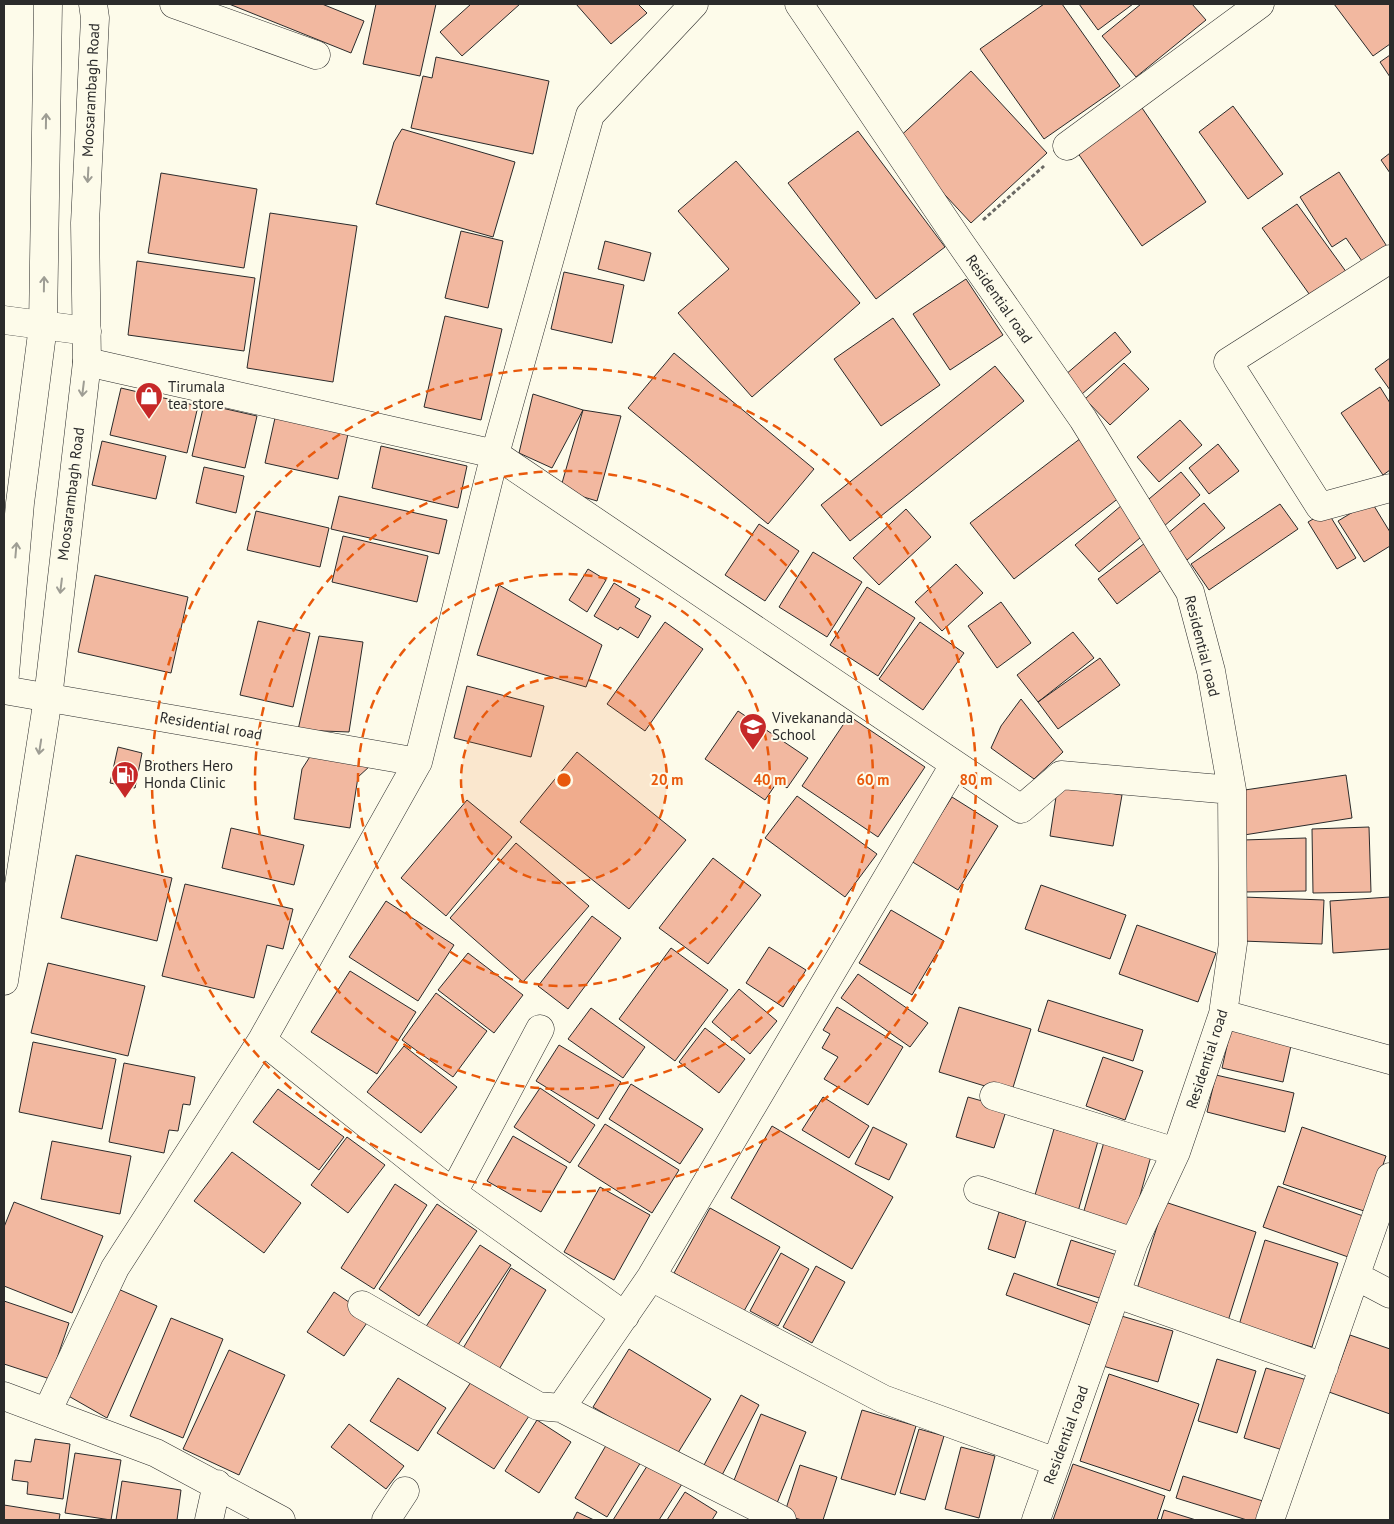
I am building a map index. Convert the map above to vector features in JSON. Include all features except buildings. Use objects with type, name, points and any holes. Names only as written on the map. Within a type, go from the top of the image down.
[{"type":"street","points":[[4,685],[20,502],[43,326],[48,4]]},
{"type":"street","name":"Moosarambagh Road","points":[[4,981],[48,698],[87,362],[85,222],[95,18],[93,4]]},
{"type":"street","points":[[174,4],[316,55]]},
{"type":"street","points":[[46,1412],[115,1268],[262,1040],[418,762],[495,454],[590,115],[694,4]]},
{"type":"street","name":"Residential road","points":[[799,4],[959,241],[1083,419],[1190,592],[1211,671],[1232,790],[1233,943],[1223,1014],[1176,1152],[1134,1242],[1036,1520]]},
{"type":"street","points":[[1067,146],[1260,4]]},
{"type":"street","points":[[1390,259],[1228,362],[1320,507],[1390,488]]},
{"type":"street","points":[[4,320],[87,331]]},
{"type":"street","points":[[87,362],[495,454],[1021,809],[1061,775],[1232,790]]},
{"type":"street","name":"Residential road","points":[[4,690],[418,762]]},
{"type":"street","points":[[561,1408],[651,1277],[954,765]]},
{"type":"street","points":[[1223,1014],[1390,1060]]},
{"type":"street","points":[[453,1193],[540,1029]]},
{"type":"street","points":[[262,1040],[453,1193],[625,1316]]},
{"type":"street","points":[[994,1096],[1176,1152]]},
{"type":"street","points":[[1270,1520],[1390,1177]]},
{"type":"street","points":[[978,1190],[1134,1242]]},
{"type":"street","points":[[1356,1276],[1390,1294]]},
{"type":"street","points":[[651,1277],[883,1399],[1056,1462]]},
{"type":"street","points":[[1117,1294],[1324,1367]]},
{"type":"street","points":[[362,1305],[538,1406],[561,1408],[782,1520]]},
{"type":"street","points":[[4,1396],[156,1453],[281,1520]]},
{"type":"street","points":[[210,1520],[217,1484]]},
{"type":"street","points":[[386,1520],[405,1492]]},
{"type":"path","points":[[959,241],[1067,146]]},
{"type":"place","name":"Tirumala tea store","points":[[149,420]]},
{"type":"place","name":"Vivekananda School","points":[[753,751]]},
{"type":"place","name":"Brothers Hero Honda Clinic","points":[[125,799]]}]
